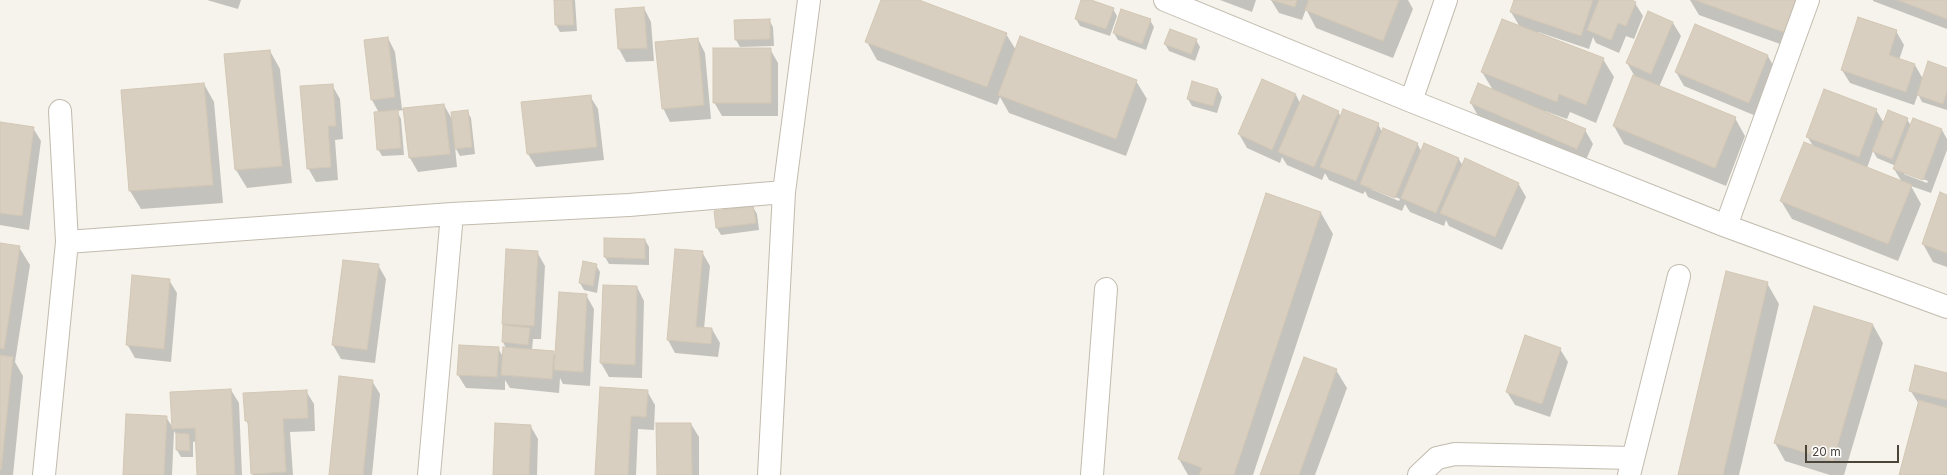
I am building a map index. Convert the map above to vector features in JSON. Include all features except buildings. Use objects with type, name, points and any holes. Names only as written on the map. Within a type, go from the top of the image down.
[{"type":"street","points":[[769,475],[784,192],[809,0]]},
{"type":"street","points":[[1164,0],[1411,101],[1726,226],[1947,307]]},
{"type":"street","points":[[1411,101],[1446,0]]},
{"type":"street","points":[[1726,226],[1808,0]]},
{"type":"street","points":[[44,475],[67,242],[60,111]]},
{"type":"street","points":[[67,242],[452,214],[629,205],[784,192]]},
{"type":"street","points":[[429,475],[452,214]]},
{"type":"street","points":[[1419,475],[1436,458],[1455,454],[1631,466],[1679,276]]},
{"type":"street","points":[[1092,475],[1106,289]]}]
